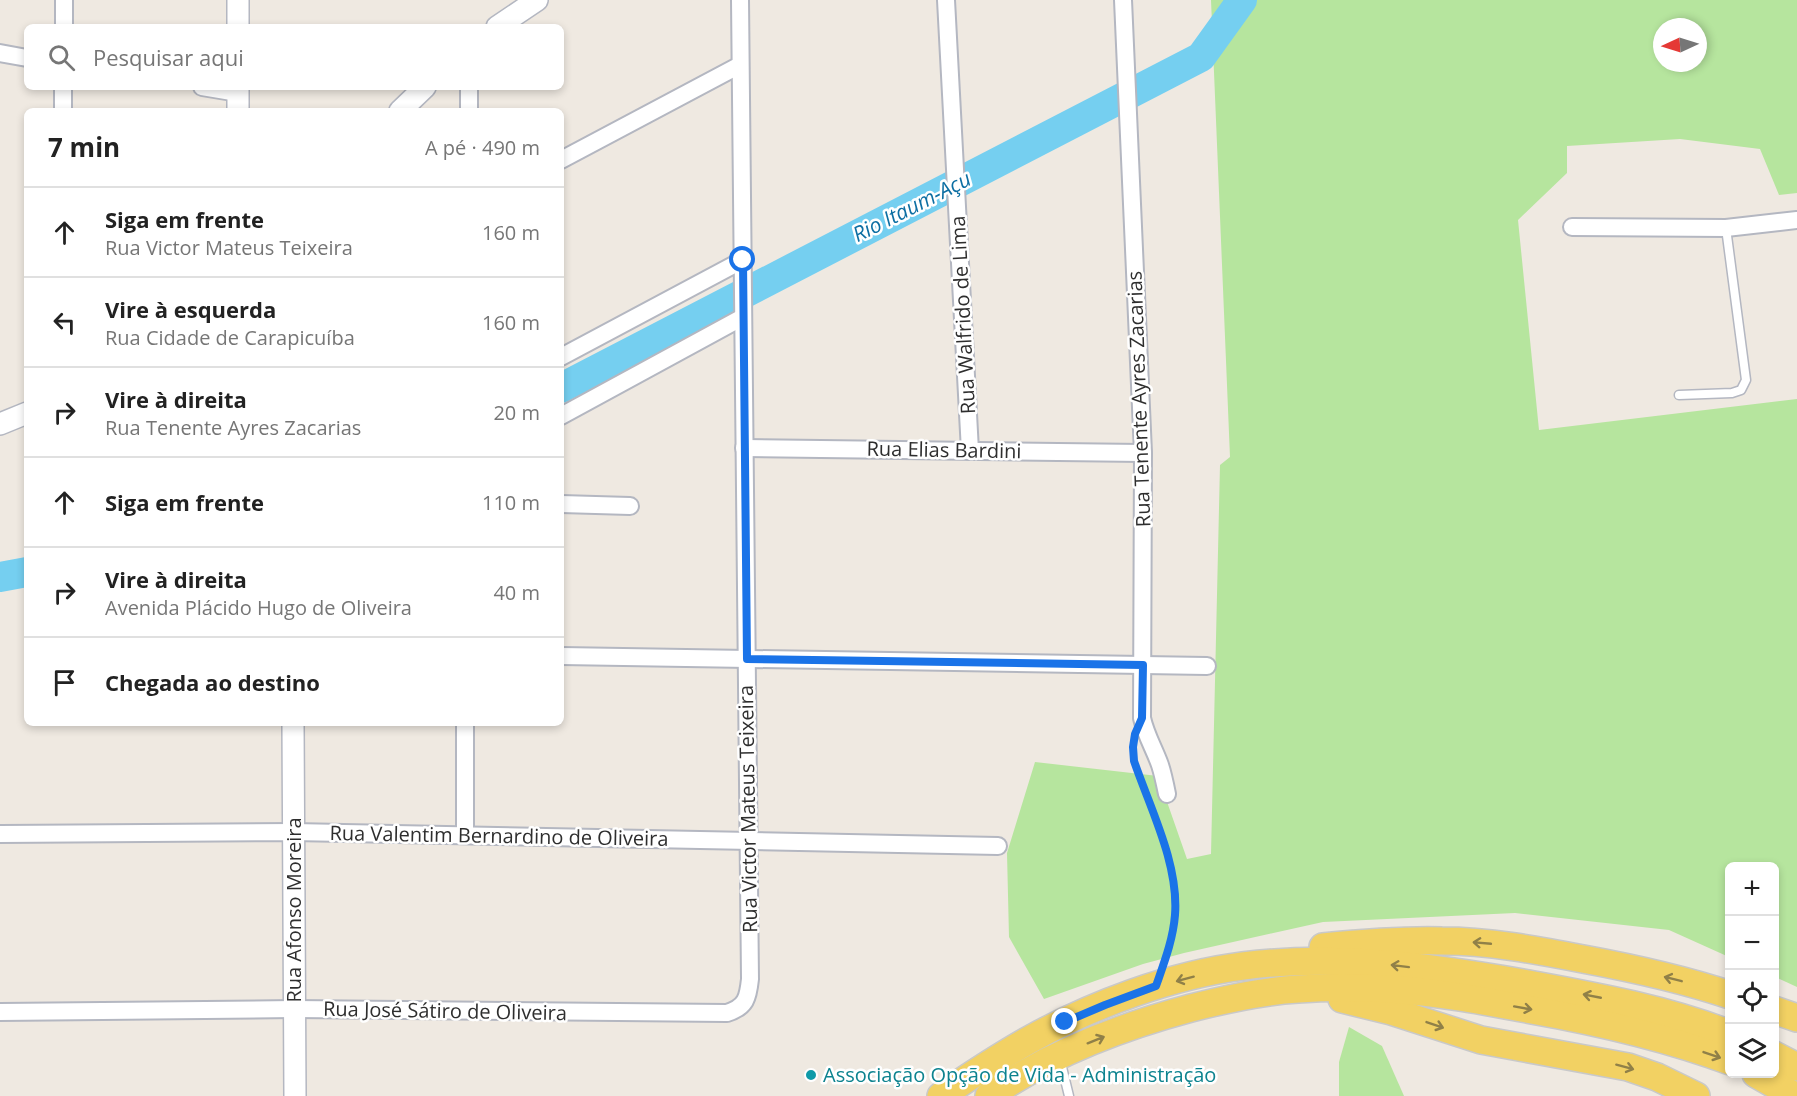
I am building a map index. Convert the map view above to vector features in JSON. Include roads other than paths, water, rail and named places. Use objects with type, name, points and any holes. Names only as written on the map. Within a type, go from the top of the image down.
[{"type":"main road","points":[[941,1096],[1029,1040],[1105,1005],[1156,986],[1319,947],[1379,942],[1444,941],[1533,949],[1627,967],[1725,994]]},
{"type":"main road","points":[[1242,966],[1342,962],[1442,971],[1624,1003],[1665,1012],[1725,1032]]},
{"type":"main road","points":[[1298,989],[1391,1011],[1481,1040],[1628,1067],[1657,1077],[1696,1096]]},
{"type":"main road","points":[[988,1096],[1059,1055],[1115,1032],[1221,1000],[1298,989],[1387,989],[1469,999],[1601,1023],[1645,1034],[1725,1059]]},
{"type":"main road","points":[[1779,1012],[1797,1018]]},
{"type":"main road","points":[[1779,1058],[1797,1067]]},
{"type":"main road","points":[[1763,1078],[1795,1096]]},
{"type":"street","points":[[63,24],[64,0]]},
{"type":"street","points":[[238,0],[238,24]]},
{"type":"street","points":[[501,24],[537,0]]},
{"type":"street","name":"Rua Victor Mateus Teixeira","points":[[740,0],[750,979],[744,1004]]},
{"type":"street","name":"Rua Walfrido de Lima","points":[[946,0],[970,451]]},
{"type":"street","name":"Rua Tenente Ayres Zacarias","points":[[1123,0],[1143,453],[1142,718],[1146,735],[1164,777],[1167,794]]},
{"type":"street","points":[[0,53],[24,57]]},
{"type":"street","points":[[564,158],[741,65]]},
{"type":"street","points":[[63,90],[63,108]]},
{"type":"street","points":[[213,90],[238,97]]},
{"type":"street","points":[[403,108],[421,90]]},
{"type":"street","points":[[469,90],[469,108]]},
{"type":"street","points":[[1572,227],[1726,228],[1797,220]]},
{"type":"street","points":[[564,355],[743,260]]},
{"type":"street","points":[[564,414],[743,311]]},
{"type":"street","points":[[0,424],[24,414]]},
{"type":"street","name":"Rua Elias Bardini","points":[[744,448],[1143,453]]},
{"type":"street","points":[[564,504],[630,506]]},
{"type":"street","points":[[564,656],[1207,666]]},
{"type":"street","name":"Rua Afonso Moreira","points":[[293,726],[295,1096]]},
{"type":"street","points":[[465,726],[465,835]]},
{"type":"street","name":"Rua Valentim Bernardino de Oliveira","points":[[0,834],[293,832],[998,846]]},
{"type":"street","name":"Rua José Sátiro de Oliveira","points":[[0,1012],[294,1009],[727,1013],[744,1004]]},
{"type":"lane","points":[[1679,395],[1732,393],[1741,390],[1746,380],[1726,228]]},
{"type":"lane","points":[[1059,1055],[1069,1096]]},
{"type":"waterway","name":"Rio Itaum-Açu","points":[[564,386],[1201,57],[1242,0]]},
{"type":"waterway","name":"Rio Itaum-Açu","points":[[0,577],[24,573]]},
{"type":"place","name":"Associação Opção de Vida - Administração","points":[[811,1075]]}]
